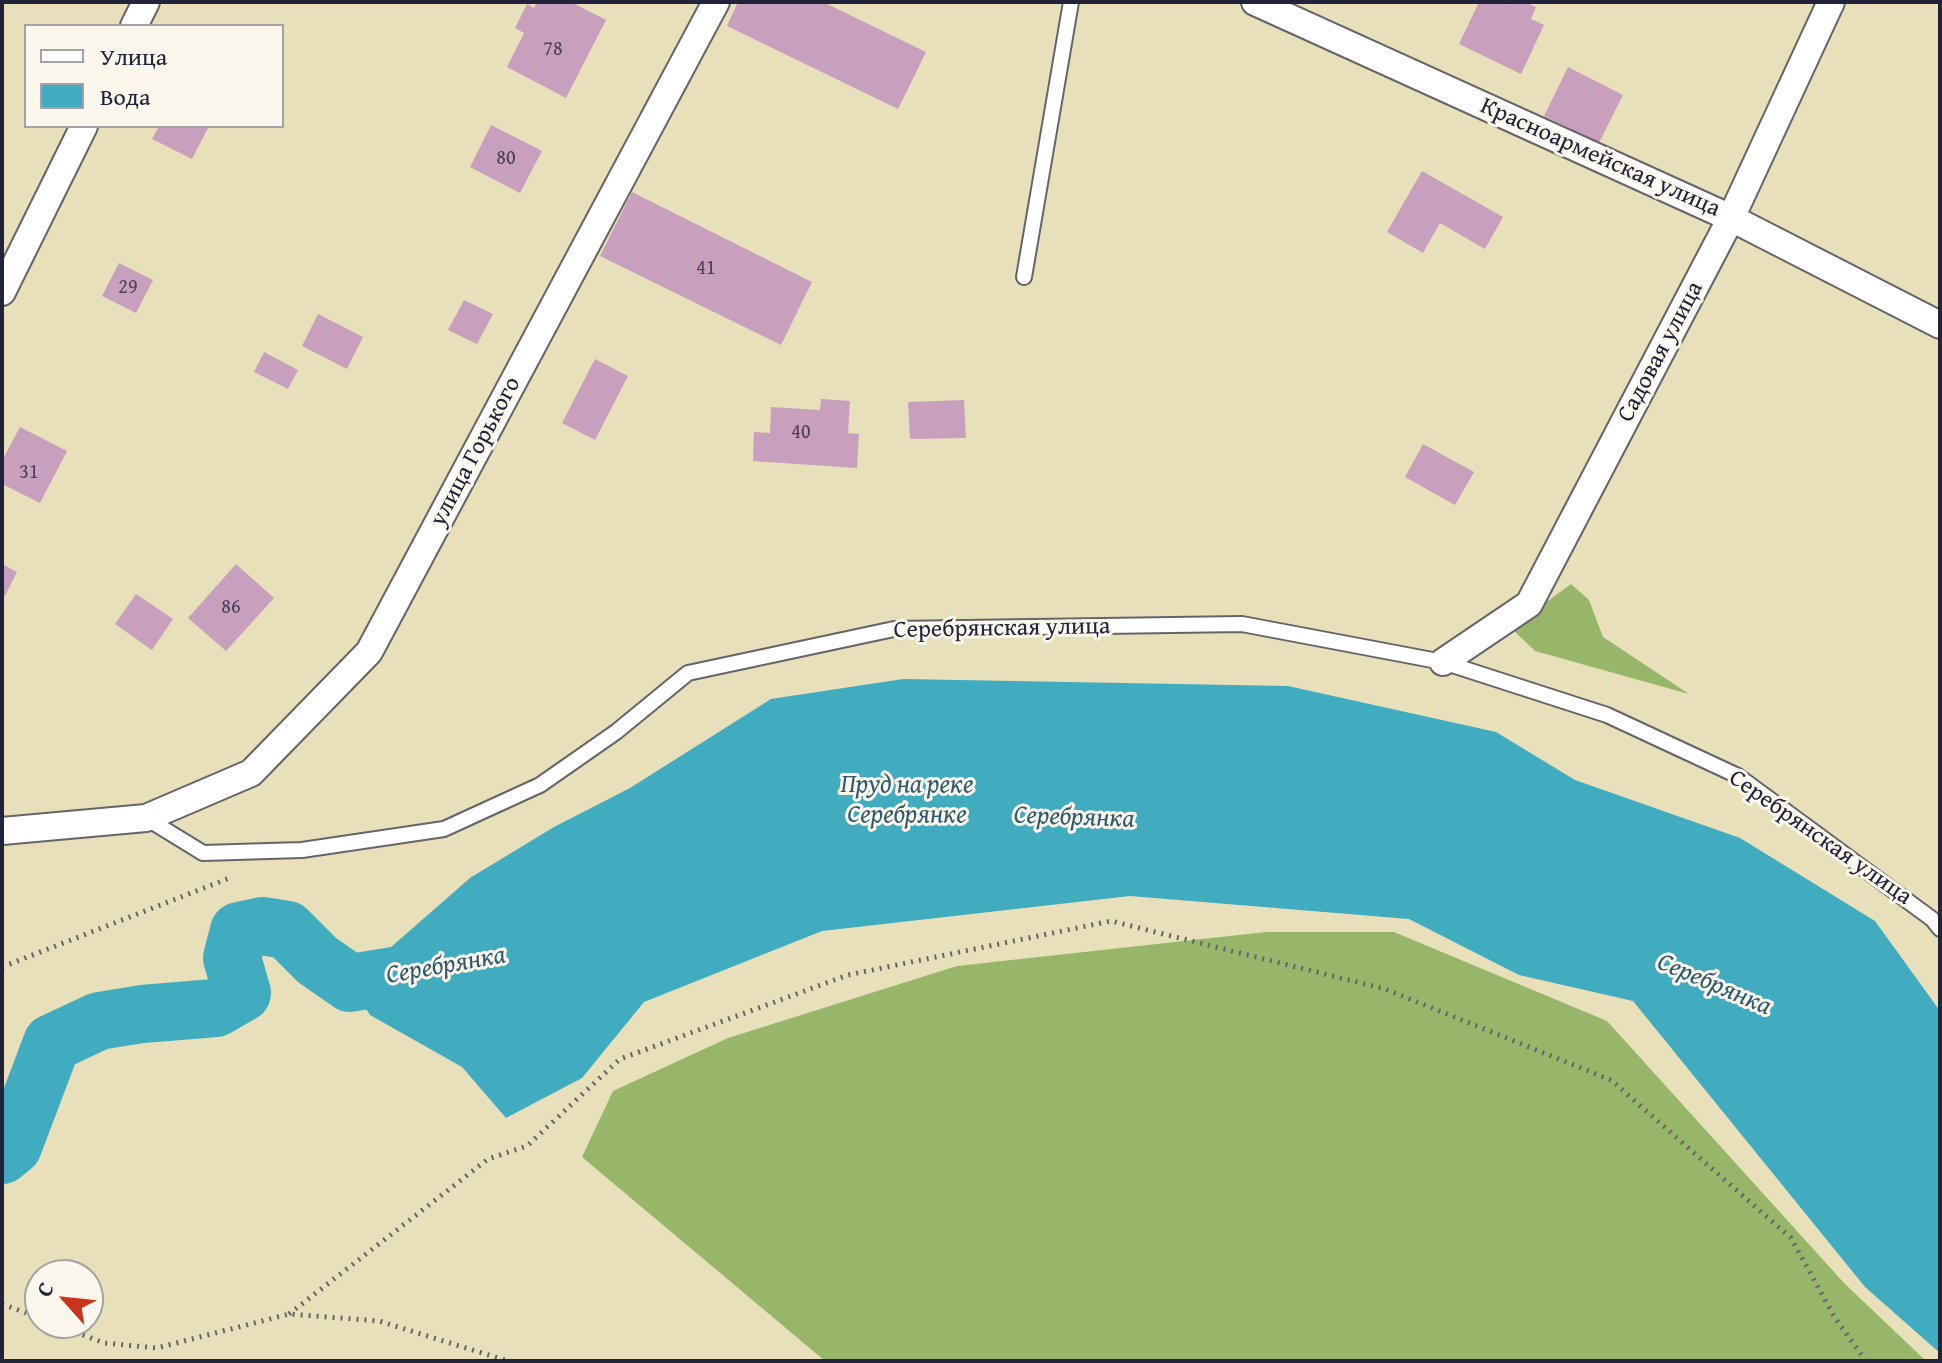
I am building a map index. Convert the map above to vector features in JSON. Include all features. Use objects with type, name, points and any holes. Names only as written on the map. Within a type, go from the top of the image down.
[{"type":"street","points":[[135,24],[146,2]]},
{"type":"street","name":"улица Горького","points":[[146,818],[251,773],[369,652],[716,2]]},
{"type":"street","name":"Красноармейская улица","points":[[1255,2],[1731,218],[1940,325]]},
{"type":"street","name":"Садовая улица","points":[[1443,662],[1529,604],[1731,218],[1831,2]]},
{"type":"street","points":[[2,292],[83,128]]},
{"type":"street","points":[[3,832],[146,818]]},
{"type":"lane","points":[[1024,277],[1071,2]]},
{"type":"lane","name":"Серебрянская улица","points":[[146,818],[203,853],[302,850],[444,829],[540,785],[616,732],[688,673],[894,629],[1242,624],[1443,662],[1607,715],[1738,776],[1932,919],[1940,929]]},
{"type":"path","points":[[2,967],[245,872]]},
{"type":"path","points":[[289,1314],[488,1159],[527,1146],[620,1059],[848,975],[1111,921],[1385,989],[1611,1080],[1791,1238],[1835,1318],[1866,1361]]},
{"type":"path","points":[[2,1304],[24,1312]]},
{"type":"path","points":[[94,1339],[104,1343],[157,1348],[289,1314],[379,1321],[508,1361]]},
{"type":"green space","points":[[1571,584],[1589,600],[1603,637],[1689,694],[1535,651],[1511,628]]},
{"type":"green space","points":[[1266,932],[1394,932],[1607,1021],[1844,1283],[1926,1361],[825,1361],[582,1157],[613,1091],[728,1038],[957,966]]},
{"type":"water","name":"Пруд на реке Серебрянке","points":[[903,679],[1288,686],[1496,732],[1575,780],[1740,838],[1875,921],[1940,1011],[1940,1353],[1865,1287],[1633,1001],[1519,975],[1409,919],[1130,896],[822,931],[644,1002],[582,1078],[506,1118],[462,1067],[370,1015],[350,983],[470,878],[554,827],[630,788],[771,699]]},
{"type":"building","points":[[537,2],[571,2],[606,20],[566,98],[507,67],[524,33],[515,28],[527,4],[534,8]]},
{"type":"building","points":[[738,2],[823,2],[926,52],[898,109],[727,26]]},
{"type":"building","points":[[1479,2],[1503,2],[1508,5],[1509,2],[1525,2],[1536,7],[1531,19],[1544,25],[1521,74],[1459,44]]},
{"type":"building","points":[[1568,67],[1623,95],[1599,143],[1544,116]]},
{"type":"building","points":[[491,125],[542,151],[520,193],[470,167]]},
{"type":"building","points":[[158,128],[208,128],[192,159],[152,139]]},
{"type":"building","points":[[1422,171],[1503,217],[1485,249],[1440,223],[1423,253],[1387,232]]},
{"type":"building","points":[[632,192],[812,282],[781,345],[600,256]]},
{"type":"building","points":[[119,263],[153,280],[136,313],[102,296]]},
{"type":"building","points":[[464,300],[493,314],[477,344],[448,330]]},
{"type":"building","points":[[318,314],[363,337],[347,369],[302,346]]},
{"type":"building","points":[[264,352],[298,370],[288,389],[254,372]]},
{"type":"building","points":[[595,359],[628,376],[595,440],[562,423]]},
{"type":"building","points":[[821,399],[850,401],[848,433],[859,434],[857,468],[753,461],[754,432],[770,433],[771,407],[820,410]]},
{"type":"building","points":[[964,400],[966,438],[910,439],[908,402]]},
{"type":"building","points":[[20,427],[67,451],[40,503],[2,484],[2,461]]},
{"type":"building","points":[[1423,444],[1474,472],[1455,505],[1405,477]]},
{"type":"building","points":[[2,564],[17,572],[2,601]]},
{"type":"building","points":[[236,564],[274,598],[226,651],[188,618]]},
{"type":"building","points":[[136,594],[173,619],[152,650],[115,624]]},
{"type":"waterway","name":"Серебрянка","points":[[2,1155],[13,1146],[52,1043],[99,1021],[216,1008],[242,993],[232,958],[239,931],[262,926],[287,930],[317,960],[350,983],[429,970]]}]
